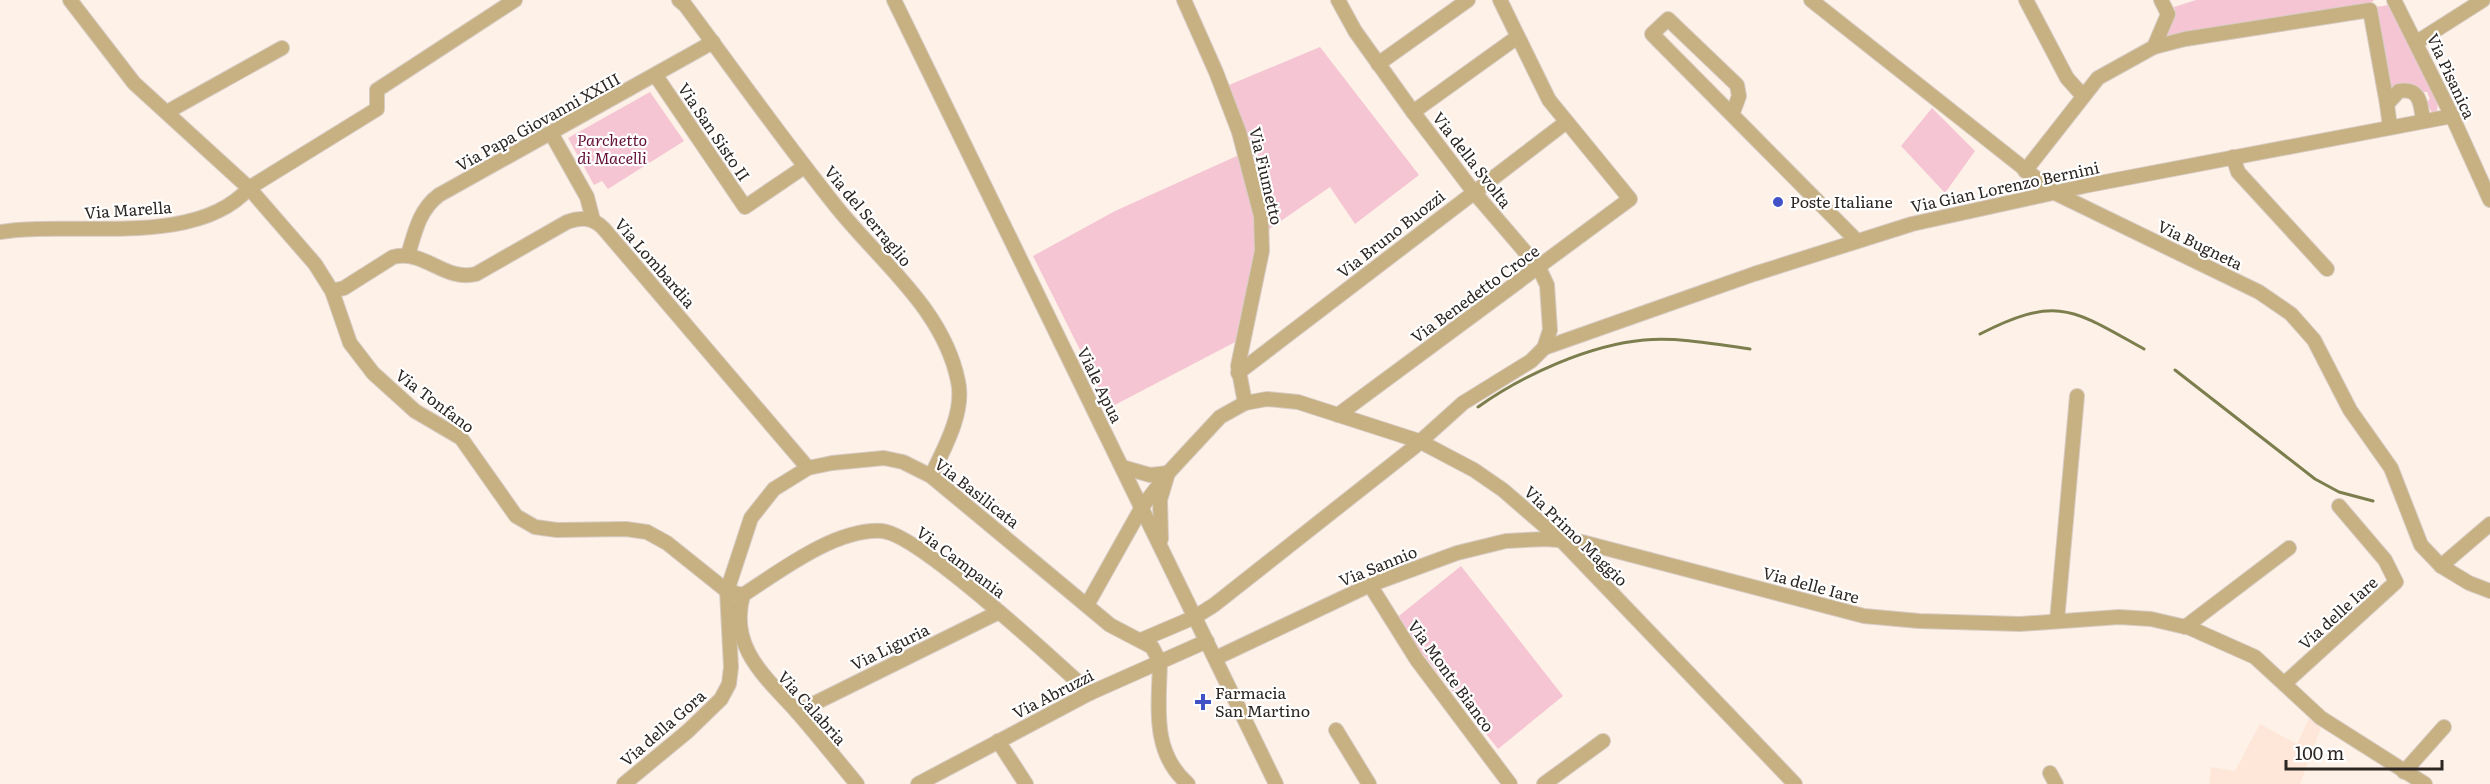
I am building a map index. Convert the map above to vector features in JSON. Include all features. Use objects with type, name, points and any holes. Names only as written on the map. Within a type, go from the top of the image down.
[{"type":"street","name":"Via Tonfano","points":[[70,0],[134,83],[249,188],[315,264],[332,291],[350,343],[373,373],[415,411],[461,438],[516,516],[536,527],[557,530],[626,529],[647,532],[667,543],[727,591]]},
{"type":"street","name":"Via Marella","points":[[0,232],[169,225],[224,207],[242,196],[249,188],[377,110],[377,90],[514,0]]},
{"type":"street","name":"Via del Serraglio","points":[[679,0],[686,5],[804,167],[854,231],[917,298],[933,320],[948,349],[958,381],[959,403],[932,476]]},
{"type":"street","name":"Viale Apua","points":[[894,0],[1276,784]]},
{"type":"street","name":"Via Fiumetto","points":[[1184,0],[1216,72],[1239,132],[1262,216],[1262,251],[1238,374],[1245,403]]},
{"type":"street","name":"Via della Svolta","points":[[1338,0],[1378,64],[1413,112],[1473,191],[1539,268],[1548,285],[1550,311],[1550,330],[1544,348]]},
{"type":"street","points":[[1378,64],[1468,0]]},
{"type":"street","points":[[1500,0],[1516,38],[1549,100],[1565,123]]},
{"type":"street","name":"Via Bugneta","points":[[1812,0],[2055,193],[2259,292],[2303,325],[2314,340],[2350,410],[2398,481],[2421,545],[2441,566],[2469,583],[2490,591]]},
{"type":"street","points":[[2026,0],[2067,78],[2083,96]]},
{"type":"street","points":[[2154,47],[2168,14],[2161,0]]},
{"type":"street","name":"Via Pisanica","points":[[2394,0],[2452,116],[2490,200]]},
{"type":"street","points":[[2416,42],[2483,0]]},
{"type":"street","points":[[2025,171],[2098,78],[2154,47],[2185,39],[2370,10],[2390,127]]},
{"type":"street","points":[[1732,115],[1739,96],[1737,85],[1668,19],[1652,34],[1732,115],[1856,240]]},
{"type":"street","points":[[1413,112],[1516,38]]},
{"type":"street","name":"Via Papa Giovanni XXIII","points":[[408,255],[421,214],[427,204],[713,42]]},
{"type":"street","points":[[167,112],[282,48]]},
{"type":"street","name":"Via San Sisto II","points":[[656,76],[745,207],[804,167]]},
{"type":"street","points":[[2387,104],[2399,91],[2412,90],[2420,99],[2423,121]]},
{"type":"street","name":"Via Gian Lorenzo Bernini","points":[[1544,348],[1856,240],[1946,216],[2452,116]]},
{"type":"street","name":"Via Bruno Buozzi","points":[[1238,374],[1473,191],[1565,123]]},
{"type":"street","name":"Via Benedetto Croce","points":[[1338,414],[1630,199],[1565,123]]},
{"type":"street","points":[[551,133],[586,197],[593,220]]},
{"type":"street","points":[[2233,158],[2238,172],[2326,269]]},
{"type":"street","name":"Via Lombardia","points":[[408,255],[416,256],[451,275],[468,276],[490,267],[567,222],[575,219],[593,220],[604,229],[808,468]]},
{"type":"street","points":[[332,291],[344,288],[393,257],[408,255]]},
{"type":"street","points":[[1141,640],[1195,617],[1214,605],[1463,403],[1531,361],[1544,348]]},
{"type":"street","points":[[2057,621],[2077,396]]},
{"type":"street","name":"Via Primo Maggio","points":[[1087,605],[1142,507],[1168,473],[1220,417],[1245,403],[1284,399],[1419,441],[1474,470],[1503,490],[1562,541],[1795,784]]},
{"type":"street","name":"Via Basilicata","points":[[727,591],[737,555],[755,511],[781,484],[808,468],[832,463],[890,459],[903,462],[932,476],[1110,625],[1152,647],[1160,662]]},
{"type":"street","points":[[1122,467],[1149,475],[1168,473],[1160,500],[1162,550]]},
{"type":"street","name":"Via delle Iare","points":[[2285,683],[2396,582],[2385,560],[2339,506]]},
{"type":"street","points":[[2441,566],[2490,524]]},
{"type":"street","name":"Via Campania","points":[[743,595],[825,545],[858,533],[884,531],[907,540],[999,612],[1090,693]]},
{"type":"street","name":"Via Sannio","points":[[1216,658],[1371,585],[1486,545],[1539,539],[1562,541]]},
{"type":"street","name":"Via delle Iare","points":[[1562,541],[1582,542],[1864,616],[1964,622],[2057,621],[2119,617],[2151,619],[2185,627],[2255,657],[2321,718],[2425,784]]},
{"type":"street","points":[[2185,627],[2289,548]]},
{"type":"street","name":"Via Monte Bianco","points":[[1371,585],[1417,660],[1510,784]]},
{"type":"street","points":[[727,591],[743,595]]},
{"type":"street","name":"Via della Gora","points":[[624,784],[688,731],[721,699],[729,684],[727,591]]},
{"type":"street","name":"Via Calabria","points":[[743,595],[739,612],[747,651],[762,676],[797,712],[857,784]]},
{"type":"street","name":"Via Liguria","points":[[797,712],[999,612]]},
{"type":"street","name":"Via Abruzzi","points":[[918,784],[1090,693],[1207,641]]},
{"type":"street","points":[[730,654],[747,651]]},
{"type":"street","points":[[1160,662],[1161,744],[1171,767],[1188,784]]},
{"type":"street","points":[[2404,771],[2444,727]]},
{"type":"street","points":[[1336,730],[1369,784]]},
{"type":"street","points":[[998,741],[1026,784]]},
{"type":"street","points":[[1544,784],[1603,741]]},
{"type":"shaded area","points":[[2309,718],[2321,728],[2300,784],[2209,784],[2211,767],[2235,771],[2260,724],[2297,744]]},
{"type":"green space","points":[[2196,0],[2374,0],[2368,5],[2163,40],[2176,14],[2174,7]]},
{"type":"green space","points":[[2388,5],[2438,99],[2437,112],[2432,113],[2426,102],[2430,99],[2427,92],[2390,91],[2376,7]]},
{"type":"green space","points":[[1320,47],[1419,175],[1355,224],[1330,187],[1268,230],[1261,190],[1229,85]]},
{"type":"green space","name":"Parchetto di Macelli","points":[[650,92],[684,141],[608,189],[602,181],[594,185],[568,138]]},
{"type":"green space","points":[[1932,108],[1975,151],[1945,193],[1901,146]]},
{"type":"green space","points":[[1239,155],[1250,191],[1259,235],[1239,340],[1109,408],[1033,256],[1115,211]]},
{"type":"green space","points":[[1461,566],[1563,696],[1498,749],[1395,619]]},
{"type":"waterway","points":[[1980,334],[2029,314],[2048,311],[2065,312],[2100,325],[2144,349]]},
{"type":"waterway","points":[[1478,407],[1515,384],[1557,363],[1623,343],[1670,339],[1750,349]]},
{"type":"waterway","points":[[2175,370],[2315,479],[2339,492],[2373,501]]},
{"type":"place","name":"Poste Italiane","points":[[1778,202]]},
{"type":"place","name":"Farmacia San Martino","points":[[1203,702]]}]
